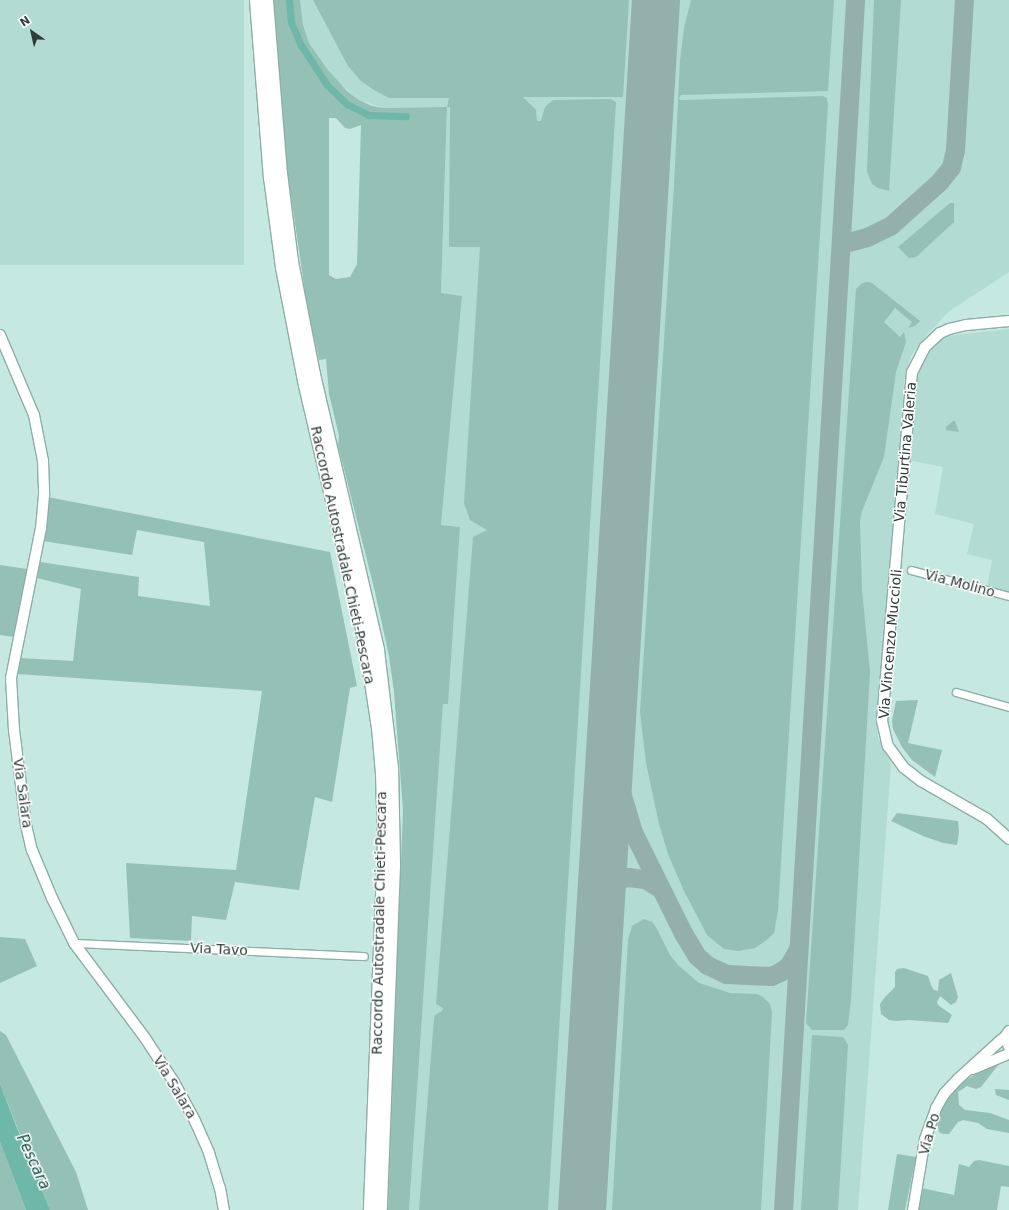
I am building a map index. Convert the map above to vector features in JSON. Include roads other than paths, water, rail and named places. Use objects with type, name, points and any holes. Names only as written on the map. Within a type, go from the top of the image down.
[{"type":"highway","name":"Raccordo Autostradale Chieti-Pescara","points":[[256,0],[270,177],[282,267],[305,385],[364,636],[378,727],[382,773],[384,842],[370,1210]]},
{"type":"highway","name":"Raccordo Autostradale Chieti-Pescara","points":[[266,0],[280,173],[291,261],[313,374],[376,644],[390,753],[393,814],[393,865],[380,1210]]},
{"type":"street","name":"Via Tiburtina Valeria","points":[[897,555],[910,388],[915,364],[932,339],[949,329],[966,325],[1009,322]]},
{"type":"street","name":"Via Salara","points":[[0,335],[34,415],[43,461],[43,511],[37,550],[11,678],[14,730],[26,825],[32,850],[52,898],[74,943],[145,1038],[174,1082],[195,1121],[209,1153],[220,1188],[224,1210]]},
{"type":"street","name":"Via Vincenzo Muccioli","points":[[897,555],[882,721],[886,740],[895,756],[911,774],[987,819],[1009,839]]},
{"type":"street","name":"Via Molino","points":[[911,570],[1009,596]]},
{"type":"street","points":[[956,692],[1009,707]]},
{"type":"street","name":"Via Tavo","points":[[74,943],[364,956]]},
{"type":"street","name":"Via Po","points":[[913,1210],[925,1140],[931,1120],[944,1094],[958,1079],[1001,1040],[1008,1038]]},
{"type":"street","name":"Via Po","points":[[969,1070],[1009,1054]]},
{"type":"waterway","points":[[289,0],[291,22],[301,45],[327,85],[347,104],[369,115],[406,116]]},
{"type":"water label","name":"Pescara","points":[[33,1162]]}]
